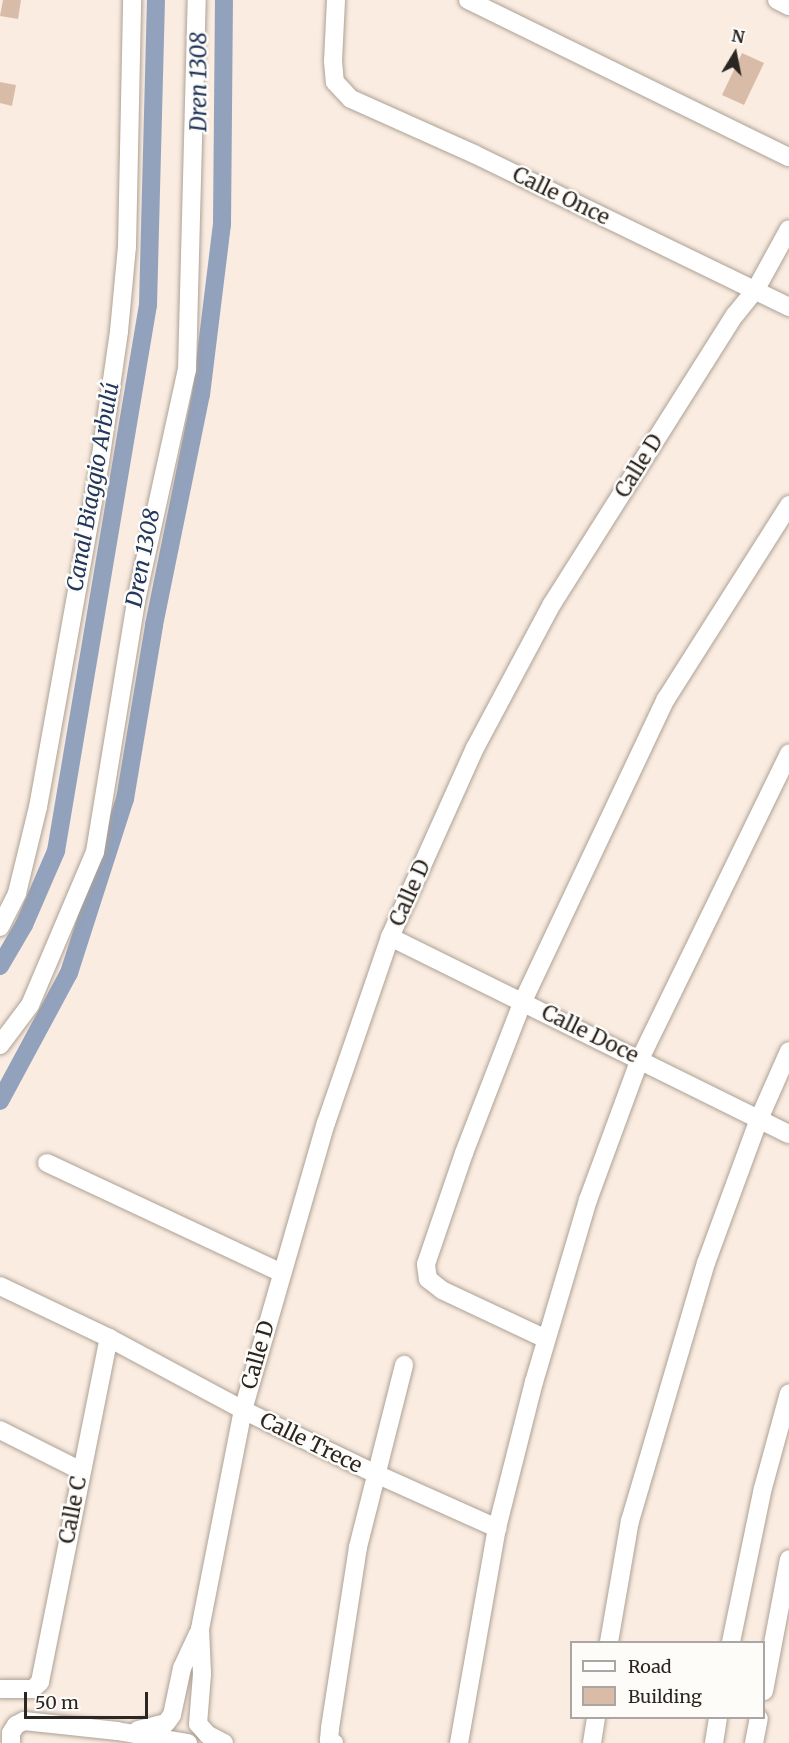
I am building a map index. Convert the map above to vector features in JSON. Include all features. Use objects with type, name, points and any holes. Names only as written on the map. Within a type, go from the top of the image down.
[{"type":"street","points":[[0,927],[16,893],[38,807],[100,462],[119,331],[127,246],[132,0]]},
{"type":"street","points":[[0,1045],[30,1005],[95,852],[136,601],[187,370],[197,0]]},
{"type":"street","name":"Calle Once","points":[[336,0],[333,61],[335,82],[351,99],[474,154],[789,306]]},
{"type":"street","points":[[468,0],[789,157]]},
{"type":"street","points":[[777,0],[789,6]]},
{"type":"street","name":"Calle D","points":[[224,1743],[208,1735],[198,1724],[202,1674],[200,1629],[243,1410],[326,1123],[390,937],[475,748],[552,604],[735,315],[756,289],[789,229]]},
{"type":"street","points":[[546,1339],[442,1290],[428,1279],[426,1264],[464,1153],[523,1001],[666,699],[789,505]]},
{"type":"street","points":[[459,1743],[497,1528],[546,1339],[588,1200],[640,1059],[789,753]]},
{"type":"street","name":"Calle Doce","points":[[390,937],[789,1134]]},
{"type":"street","points":[[609,1641],[630,1521],[706,1263],[759,1119],[789,1051]]},
{"type":"street","points":[[47,1163],[282,1273]]},
{"type":"street","name":"Calle Trece","points":[[0,1286],[109,1338],[243,1410],[376,1474],[497,1528]]},
{"type":"street","name":"Calle C","points":[[0,1689],[33,1689],[40,1682],[109,1338]]},
{"type":"street","points":[[334,1743],[329,1740],[330,1728],[358,1547],[404,1365]]},
{"type":"street","points":[[731,1641],[763,1488],[789,1393]]},
{"type":"street","points":[[0,1430],[81,1471]]},
{"type":"street","points":[[765,1686],[789,1558]]},
{"type":"street","name":"Calle D","points":[[117,1731],[166,1723],[172,1715],[182,1668],[200,1629]]},
{"type":"street","points":[[592,1743],[596,1719]]},
{"type":"street","points":[[714,1743],[718,1719]]},
{"type":"street","points":[[754,1743],[759,1719]]},
{"type":"street","points":[[11,1738],[24,1721],[117,1731],[188,1743]]},
{"type":"building","points":[[3,0],[21,0],[18,19],[0,16]]},
{"type":"building","points":[[742,53],[764,63],[744,105],[722,95]]},
{"type":"building","points":[[0,82],[16,85],[12,106],[0,103]]},
{"type":"waterway","name":"Canal Biaggio Arbulú","points":[[0,966],[24,925],[56,851],[148,305],[156,0]]},
{"type":"waterway","name":"Dren 1308","points":[[0,1101],[69,973],[125,799],[154,625],[201,395],[222,225],[224,0]]}]
